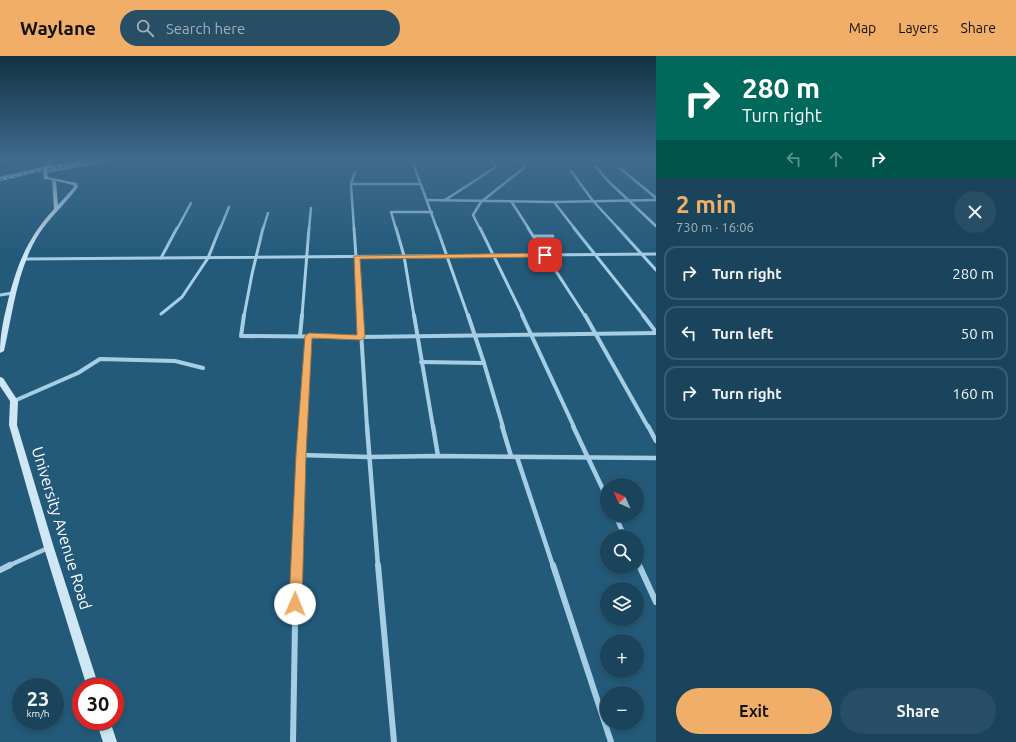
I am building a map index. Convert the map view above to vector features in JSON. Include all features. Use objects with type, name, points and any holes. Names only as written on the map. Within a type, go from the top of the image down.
[{"type":"main road","points":[[55,192],[56,209]]},
{"type":"main road","points":[[0,351],[13,293],[24,259],[36,234],[72,192]]},
{"type":"main road","points":[[0,380],[14,401]]},
{"type":"main road","name":"University Avenue Road","points":[[14,401],[13,425],[49,548],[90,678]]},
{"type":"main road","points":[[106,730],[110,742]]},
{"type":"street","points":[[352,192],[369,457],[386,668],[394,742]]},
{"type":"street","points":[[424,192],[475,335],[514,457],[611,742]]},
{"type":"street","points":[[445,200],[457,192]]},
{"type":"street","points":[[493,192],[481,202],[473,215],[532,335],[600,483]]},
{"type":"street","points":[[586,192],[656,270]]},
{"type":"street","points":[[620,192],[656,226]]},
{"type":"street","points":[[648,192],[656,199]]},
{"type":"street","points":[[427,200],[554,202],[656,199]]},
{"type":"street","points":[[511,201],[596,333],[656,441]]},
{"type":"street","points":[[554,202],[656,333]]},
{"type":"street","points":[[161,258],[192,203]]},
{"type":"street","points":[[161,314],[182,297],[208,258],[229,207]]},
{"type":"street","points":[[300,336],[311,208]]},
{"type":"street","points":[[432,212],[391,212],[404,256],[416,336],[438,456]]},
{"type":"street","points":[[268,213],[254,258],[241,336],[361,337],[656,333]]},
{"type":"street","points":[[533,236],[553,236]]},
{"type":"street","points":[[24,259],[254,258],[307,256],[356,258],[447,255],[656,254]]},
{"type":"street","points":[[0,295],[13,293]]},
{"type":"street","points":[[293,742],[296,558],[309,336]]},
{"type":"street","points":[[14,401],[78,373],[100,359],[176,361],[203,368]]},
{"type":"street","points":[[421,362],[484,363]]},
{"type":"street","points":[[301,455],[369,457],[438,456],[656,458]]},
{"type":"street","points":[[0,570],[49,548]]},
{"type":"street","points":[[643,574],[656,602]]},
{"type":"route","points":[[295,604],[301,455],[309,336],[361,337],[356,258],[447,255],[545,255]]}]
